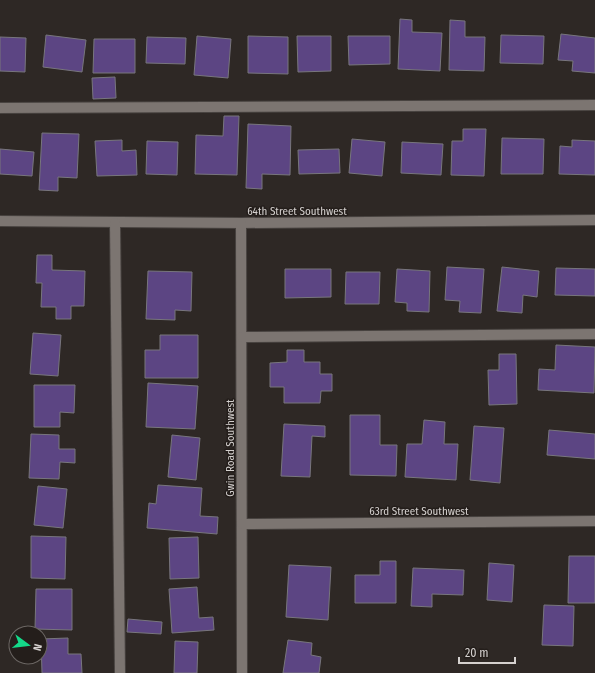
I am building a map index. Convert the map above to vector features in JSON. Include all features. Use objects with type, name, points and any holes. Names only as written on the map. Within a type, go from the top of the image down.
[{"type":"street","points":[[0,108],[595,105]]},
{"type":"street","name":"64th Street Southwest","points":[[0,222],[241,223],[595,220]]},
{"type":"street","points":[[115,223],[120,673]]},
{"type":"street","name":"Gwin Road Southwest","points":[[241,223],[242,673]]},
{"type":"street","points":[[242,337],[595,334]]},
{"type":"street","name":"63rd Street Southwest","points":[[242,524],[595,522]]},
{"type":"building","points":[[400,19],[412,20],[412,32],[442,33],[440,71],[398,69]]},
{"type":"building","points":[[450,20],[465,21],[465,37],[485,37],[484,71],[449,70]]},
{"type":"building","points":[[561,34],[595,38],[595,73],[572,71],[573,61],[558,60]]},
{"type":"building","points":[[46,35],[86,40],[82,72],[43,67]]},
{"type":"building","points":[[501,35],[544,36],[543,64],[500,63]]},
{"type":"building","points":[[197,36],[231,39],[228,78],[194,75]]},
{"type":"building","points":[[248,36],[288,37],[288,74],[248,73]]},
{"type":"building","points":[[297,36],[331,36],[331,71],[298,72]]},
{"type":"building","points":[[348,36],[390,36],[390,64],[349,65]]},
{"type":"building","points":[[0,37],[26,38],[25,72],[0,71]]},
{"type":"building","points":[[147,37],[186,38],[185,64],[146,63]]},
{"type":"building","points":[[94,39],[135,39],[135,73],[93,73]]},
{"type":"building","points":[[115,77],[116,98],[93,99],[92,78]]},
{"type":"building","points":[[224,116],[239,116],[237,175],[195,174],[196,135],[223,136]]},
{"type":"building","points":[[248,124],[291,126],[290,175],[262,174],[262,189],[246,188]]},
{"type":"building","points":[[463,129],[486,129],[484,176],[451,175],[452,141],[463,141]]},
{"type":"building","points":[[42,133],[79,134],[77,178],[58,177],[58,191],[39,190]]},
{"type":"building","points":[[502,138],[544,139],[543,174],[501,174]]},
{"type":"building","points":[[352,139],[385,142],[382,176],[349,173]]},
{"type":"building","points":[[122,140],[122,151],[136,150],[137,175],[97,176],[95,141]]},
{"type":"building","points":[[572,140],[595,141],[595,175],[559,174],[560,146],[572,147]]},
{"type":"building","points":[[147,141],[178,142],[177,175],[146,174]]},
{"type":"building","points":[[402,142],[443,144],[441,175],[401,173]]},
{"type":"building","points":[[0,149],[34,152],[32,176],[0,174]]},
{"type":"building","points":[[339,149],[340,173],[299,174],[298,150]]},
{"type":"building","points":[[37,255],[52,255],[52,270],[85,271],[84,306],[71,306],[71,319],[56,319],[56,307],[41,307],[42,283],[36,283]]},
{"type":"building","points":[[447,267],[484,269],[481,313],[459,312],[460,301],[445,300]]},
{"type":"building","points":[[502,267],[539,271],[537,297],[523,295],[522,313],[497,311]]},
{"type":"building","points":[[556,268],[595,269],[595,296],[555,295]]},
{"type":"building","points":[[285,269],[331,269],[331,297],[285,298]]},
{"type":"building","points":[[397,269],[430,271],[429,312],[407,311],[407,303],[395,302]]},
{"type":"building","points":[[148,271],[192,272],[191,311],[175,310],[175,320],[146,319]]},
{"type":"building","points":[[346,272],[380,272],[379,304],[345,304]]},
{"type":"building","points":[[33,333],[61,335],[58,376],[30,374]]},
{"type":"building","points":[[160,335],[198,335],[198,378],[145,378],[145,350],[160,350]]},
{"type":"building","points":[[556,345],[595,347],[594,393],[538,390],[539,369],[555,370]]},
{"type":"building","points":[[287,350],[304,350],[304,362],[320,362],[320,374],[332,374],[332,391],[321,391],[320,403],[284,403],[284,387],[270,387],[270,363],[287,362]]},
{"type":"building","points":[[499,354],[516,354],[517,404],[489,405],[488,370],[499,370]]},
{"type":"building","points":[[148,383],[198,386],[195,429],[146,427]]},
{"type":"building","points":[[34,385],[75,385],[74,413],[60,412],[60,427],[34,427]]},
{"type":"building","points":[[350,415],[380,415],[380,445],[397,445],[396,476],[350,475]]},
{"type":"building","points":[[424,420],[445,422],[444,444],[458,444],[456,480],[405,477],[407,444],[422,444]]},
{"type":"building","points":[[284,424],[325,426],[325,437],[312,436],[310,477],[281,476]]},
{"type":"building","points":[[474,426],[504,428],[500,483],[470,480]]},
{"type":"building","points":[[549,430],[595,434],[595,459],[547,455]]},
{"type":"building","points":[[31,434],[59,435],[59,449],[75,449],[75,463],[60,462],[59,479],[29,478]]},
{"type":"building","points":[[172,435],[200,438],[196,480],[168,477]]},
{"type":"building","points":[[158,485],[202,488],[200,516],[218,517],[217,534],[147,528],[149,503],[156,504]]},
{"type":"building","points":[[38,486],[67,489],[63,528],[34,525]]},
{"type":"building","points":[[31,536],[66,537],[65,579],[31,578]]},
{"type":"building","points":[[198,537],[199,578],[170,579],[169,538]]},
{"type":"building","points":[[569,556],[595,556],[595,603],[568,603]]},
{"type":"building","points":[[380,561],[396,561],[396,603],[355,603],[355,575],[380,575]]},
{"type":"building","points":[[489,563],[514,565],[512,602],[487,600]]},
{"type":"building","points":[[289,565],[331,567],[328,620],[286,617]]},
{"type":"building","points":[[413,568],[464,570],[463,595],[432,594],[432,607],[411,606]]},
{"type":"building","points":[[197,587],[199,618],[213,617],[214,630],[172,633],[169,589]]},
{"type":"building","points":[[36,589],[72,589],[72,630],[48,629],[48,625],[35,625]]},
{"type":"building","points":[[544,605],[574,606],[573,646],[542,645]]},
{"type":"building","points":[[128,619],[162,622],[161,634],[127,632]]},
{"type":"building","points":[[68,638],[68,654],[81,654],[82,673],[42,673],[42,665],[48,665],[48,639]]},
{"type":"building","points":[[288,640],[312,643],[311,655],[321,657],[319,673],[283,673]]},
{"type":"building","points":[[175,641],[198,642],[197,673],[174,673]]}]
